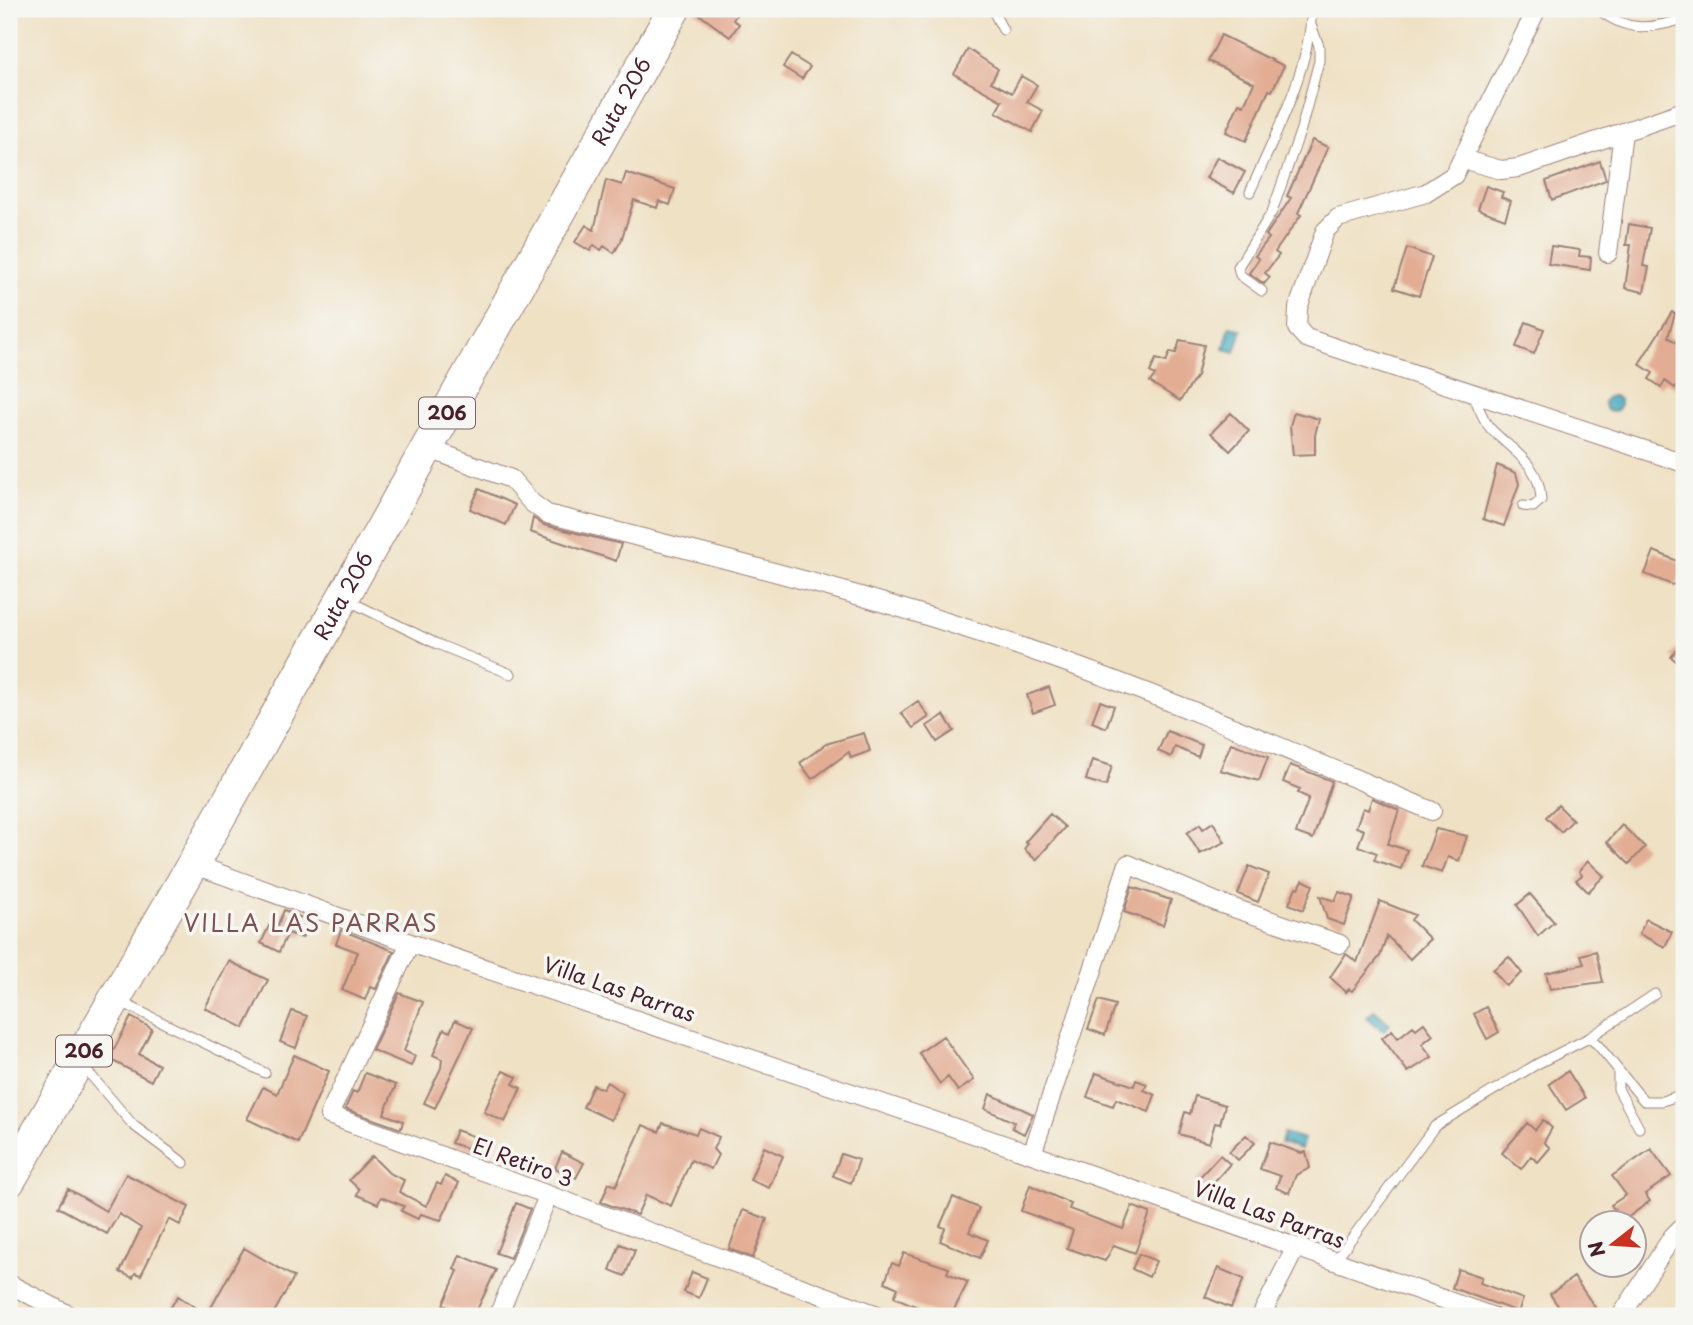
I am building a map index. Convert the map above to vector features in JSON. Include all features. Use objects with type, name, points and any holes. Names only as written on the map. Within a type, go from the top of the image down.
[{"type":"highway","name":"Ruta 206","points":[[9,1181],[193,864],[674,9]]},
{"type":"street","points":[[1537,9],[1454,175],[1426,193],[1339,218],[1325,231],[1298,308],[1297,328],[1306,338],[1684,463]]},
{"type":"street","points":[[1462,159],[1501,170],[1518,168],[1684,111]]},
{"type":"street","points":[[1608,253],[1623,132]]},
{"type":"street","points":[[427,448],[511,479],[532,503],[547,514],[817,581],[1044,654],[1239,730],[1432,811]]},
{"type":"street","name":"Villa Las Parras","points":[[193,864],[410,943],[1032,1154],[1491,1316]]},
{"type":"street","points":[[1032,1154],[1128,864],[1219,903],[1340,944]]},
{"type":"street","name":"El Retiro 3","points":[[410,943],[329,1115],[880,1316]]},
{"type":"street","points":[[498,1316],[548,1196]]},
{"type":"street","points":[[1626,1311],[1652,1266],[1684,1225]]},
{"type":"street","points":[[1261,1316],[1295,1249]]},
{"type":"street","points":[[9,1284],[71,1316]]},
{"type":"lane","points":[[992,9],[1003,30]]},
{"type":"lane","points":[[1250,192],[1295,89],[1310,42],[1312,9]]},
{"type":"lane","points":[[1598,9],[1629,28],[1656,28],[1684,19]]},
{"type":"lane","points":[[1262,291],[1240,275],[1238,267],[1272,212],[1301,129],[1319,61],[1319,46],[1311,25]]},
{"type":"lane","points":[[1473,395],[1489,428],[1523,454],[1535,477],[1541,500],[1533,507],[1523,506]]},
{"type":"lane","points":[[343,597],[437,644],[511,674]]},
{"type":"lane","points":[[1334,1262],[1435,1126],[1536,1064],[1589,1038],[1655,994]]},
{"type":"lane","points":[[114,998],[265,1073]]},
{"type":"lane","points":[[1589,1038],[1644,1101],[1662,1101],[1684,1094]]},
{"type":"lane","points":[[78,1060],[133,1125],[184,1163]]},
{"type":"lane","points":[[1618,1070],[1618,1089],[1639,1128]]},
{"type":"water","points":[[1230,326],[1242,330],[1235,352],[1224,349]]},
{"type":"water","points":[[1609,396],[1615,396],[1620,404],[1618,410],[1609,412],[1604,407],[1604,401]]},
{"type":"water","points":[[1374,1010],[1390,1024],[1383,1031],[1367,1017]]},
{"type":"water","points":[[1284,1133],[1304,1139],[1301,1149],[1281,1143]]},
{"type":"building","points":[[692,9],[740,9],[733,20],[739,24],[730,37]]},
{"type":"building","points":[[1221,35],[1284,66],[1272,91],[1269,90],[1246,141],[1226,132],[1239,103],[1244,105],[1254,83],[1208,61]]},
{"type":"building","points":[[968,49],[998,69],[991,82],[1012,93],[1021,76],[1037,85],[1027,102],[1043,111],[1032,132],[996,112],[1002,101],[954,74]]},
{"type":"building","points":[[791,55],[810,67],[802,79],[783,67]]},
{"type":"building","points":[[1312,140],[1328,147],[1298,213],[1301,215],[1275,252],[1279,255],[1265,273],[1270,277],[1264,284],[1249,273],[1259,259],[1255,256],[1269,238],[1266,235],[1291,198],[1287,196]]},
{"type":"building","points":[[1217,157],[1245,172],[1234,193],[1206,178]]},
{"type":"building","points":[[1600,161],[1606,180],[1552,200],[1546,181]]},
{"type":"building","points":[[626,173],[675,189],[670,205],[659,201],[657,208],[634,200],[621,241],[614,253],[604,246],[601,250],[594,245],[590,251],[575,242],[586,225],[594,230],[606,180],[622,185]]},
{"type":"building","points":[[1486,186],[1503,192],[1501,197],[1511,201],[1505,219],[1478,209]]},
{"type":"building","points":[[1629,224],[1650,228],[1643,266],[1649,267],[1644,292],[1625,288],[1631,245],[1626,245]]},
{"type":"building","points":[[1551,246],[1580,250],[1579,256],[1591,257],[1590,270],[1548,264]]},
{"type":"building","points":[[1407,248],[1432,257],[1419,296],[1394,288]]},
{"type":"building","points":[[1672,312],[1675,314],[1668,337],[1684,347],[1684,374],[1675,388],[1665,381],[1661,387],[1649,379],[1653,373],[1639,364]]},
{"type":"building","points":[[1526,322],[1544,329],[1534,354],[1516,347]]},
{"type":"building","points":[[1180,340],[1204,345],[1197,376],[1180,401],[1150,382],[1155,375],[1150,372],[1156,359],[1166,362],[1170,352],[1176,353]]},
{"type":"building","points":[[1294,412],[1319,419],[1315,435],[1315,454],[1293,455],[1290,426]]},
{"type":"building","points":[[1231,413],[1249,431],[1230,451],[1211,433]]},
{"type":"building","points":[[1497,465],[1516,473],[1519,484],[1504,526],[1483,519]]},
{"type":"building","points":[[479,489],[515,505],[506,525],[470,509]]},
{"type":"building","points":[[533,518],[544,525],[621,544],[616,561],[530,532]]},
{"type":"building","points":[[1654,551],[1684,564],[1684,576],[1678,578],[1680,582],[1672,585],[1645,574]]},
{"type":"building","points":[[1684,639],[1684,667],[1671,657]]},
{"type":"building","points":[[1049,687],[1055,705],[1033,713],[1027,695]]},
{"type":"building","points":[[918,701],[929,717],[913,728],[901,713]]},
{"type":"building","points":[[1100,701],[1114,706],[1106,728],[1092,722]]},
{"type":"building","points":[[944,715],[954,731],[937,742],[927,726]]},
{"type":"building","points":[[1167,731],[1202,745],[1198,757],[1175,747],[1171,757],[1158,751]]},
{"type":"building","points":[[864,733],[870,751],[851,758],[849,752],[812,779],[800,763],[826,744]]},
{"type":"building","points":[[1231,743],[1268,757],[1259,781],[1220,770]]},
{"type":"building","points":[[1092,760],[1112,766],[1106,786],[1086,780]]},
{"type":"building","points":[[1290,765],[1332,781],[1313,839],[1296,833],[1309,798],[1298,793],[1300,789],[1283,782]]},
{"type":"building","points":[[1372,798],[1399,810],[1388,844],[1407,850],[1401,869],[1374,860],[1377,853],[1358,846],[1364,830],[1356,827],[1363,808],[1368,810]]},
{"type":"building","points":[[1558,805],[1573,820],[1561,832],[1546,817]]},
{"type":"building","points":[[1050,814],[1065,827],[1036,860],[1024,849],[1028,844],[1025,842]]},
{"type":"building","points":[[1213,822],[1225,842],[1200,854],[1187,833],[1200,824],[1203,829]]},
{"type":"building","points":[[1622,825],[1645,847],[1629,864],[1607,842]]},
{"type":"building","points":[[1436,829],[1467,836],[1459,861],[1448,857],[1442,873],[1422,866]]},
{"type":"building","points":[[1588,861],[1604,876],[1588,892],[1576,880],[1582,875],[1579,871]]},
{"type":"building","points":[[1249,866],[1269,874],[1258,902],[1238,894]]},
{"type":"building","points":[[1303,880],[1313,885],[1303,910],[1289,904],[1296,887],[1299,888]]},
{"type":"building","points":[[1132,887],[1171,900],[1163,925],[1124,912]]},
{"type":"building","points":[[1339,892],[1354,897],[1344,925],[1327,919],[1320,896],[1335,901]]},
{"type":"building","points":[[1530,894],[1554,922],[1538,936],[1517,905]]},
{"type":"building","points":[[1380,901],[1415,915],[1411,920],[1430,939],[1410,959],[1387,936],[1380,956],[1352,991],[1349,989],[1346,992],[1330,977],[1346,954],[1357,962]]},
{"type":"building","points":[[284,910],[309,921],[302,938],[288,933],[279,952],[261,943],[269,926],[276,929]]},
{"type":"building","points":[[1646,919],[1672,932],[1665,947],[1639,934]]},
{"type":"building","points":[[341,930],[394,951],[376,989],[370,987],[365,1000],[342,990],[358,952],[336,944]]},
{"type":"building","points":[[1596,951],[1603,982],[1550,989],[1546,973],[1584,964],[1581,955]]},
{"type":"building","points":[[1509,957],[1522,973],[1506,986],[1493,970]]},
{"type":"building","points":[[229,961],[268,980],[244,1028],[205,1008]]},
{"type":"building","points":[[399,993],[423,1002],[404,1051],[415,1056],[411,1066],[372,1050]]},
{"type":"building","points":[[1099,1000],[1115,1005],[1105,1035],[1088,1029]]},
{"type":"building","points":[[1486,1007],[1499,1032],[1487,1039],[1474,1014]]},
{"type":"building","points":[[292,1011],[307,1016],[296,1048],[280,1042]]},
{"type":"building","points":[[131,1017],[152,1029],[139,1054],[159,1065],[151,1081],[109,1059]]},
{"type":"building","points":[[455,1020],[473,1028],[435,1108],[424,1103],[441,1068],[442,1059],[433,1055],[444,1029],[450,1032]]},
{"type":"building","points":[[1424,1023],[1433,1035],[1422,1044],[1432,1057],[1408,1072],[1382,1038],[1392,1030],[1398,1038],[1413,1026],[1416,1029]]},
{"type":"building","points":[[943,1036],[974,1080],[958,1091],[948,1077],[940,1084],[919,1053]]},
{"type":"building","points":[[294,1055],[329,1071],[298,1143],[247,1119],[263,1087],[277,1094]]},
{"type":"building","points":[[503,1071],[517,1077],[513,1084],[521,1088],[505,1122],[484,1112]]},
{"type":"building","points":[[1568,1071],[1585,1098],[1566,1110],[1549,1084]]},
{"type":"building","points":[[365,1073],[396,1085],[384,1114],[403,1121],[401,1129],[345,1109],[353,1091],[357,1093]]},
{"type":"building","points":[[1096,1073],[1134,1086],[1136,1080],[1147,1084],[1144,1090],[1155,1095],[1149,1112],[1116,1099],[1113,1106],[1087,1097]]},
{"type":"building","points":[[607,1082],[623,1093],[611,1120],[583,1107],[593,1085],[603,1089]]},
{"type":"building","points":[[990,1094],[1033,1114],[1024,1134],[1012,1128],[1014,1122],[985,1109]]},
{"type":"building","points":[[1195,1096],[1225,1105],[1220,1124],[1215,1123],[1209,1143],[1179,1134],[1185,1112],[1190,1114]]},
{"type":"building","points":[[1543,1120],[1552,1128],[1544,1142],[1550,1148],[1538,1162],[1531,1156],[1521,1169],[1502,1153],[1527,1123],[1535,1130]]},
{"type":"building","points":[[663,1123],[696,1134],[699,1128],[719,1137],[713,1149],[718,1155],[711,1169],[691,1160],[671,1206],[646,1195],[637,1215],[601,1202],[609,1183],[616,1186],[643,1125],[659,1132]]},
{"type":"building","points":[[456,1130],[481,1139],[476,1152],[451,1143]]},
{"type":"building","points":[[1246,1135],[1255,1143],[1238,1160],[1229,1152]]},
{"type":"building","points":[[1270,1142],[1301,1153],[1306,1152],[1310,1168],[1296,1175],[1289,1193],[1276,1188],[1280,1176],[1260,1169]]},
{"type":"building","points":[[764,1147],[783,1156],[769,1188],[750,1180]]},
{"type":"building","points":[[1651,1149],[1671,1176],[1645,1194],[1650,1201],[1638,1210],[1615,1210],[1611,1205],[1626,1195],[1612,1176]]},
{"type":"building","points":[[562,1152],[584,1163],[576,1178],[555,1168]]},
{"type":"building","points":[[841,1154],[859,1160],[851,1183],[833,1176]]},
{"type":"building","points":[[1220,1155],[1230,1164],[1206,1191],[1196,1181]]},
{"type":"building","points":[[372,1156],[389,1173],[404,1180],[399,1192],[426,1206],[437,1183],[441,1185],[445,1176],[459,1183],[441,1220],[421,1214],[418,1219],[401,1211],[404,1206],[381,1197],[378,1204],[357,1195],[359,1189],[349,1180]]},
{"type":"building","points":[[126,1174],[189,1207],[180,1225],[169,1219],[141,1275],[135,1273],[133,1278],[120,1272],[141,1228],[119,1214],[107,1234],[58,1207],[68,1189],[106,1211]]},
{"type":"building","points":[[1030,1185],[1071,1204],[1069,1209],[1123,1229],[1132,1206],[1150,1213],[1135,1253],[1114,1245],[1105,1261],[1067,1248],[1073,1230],[1021,1211]]},
{"type":"building","points":[[953,1197],[979,1208],[969,1232],[988,1240],[980,1258],[940,1241],[945,1228],[940,1226]]},
{"type":"building","points":[[516,1203],[530,1209],[510,1258],[496,1253]]},
{"type":"building","points":[[743,1210],[767,1219],[753,1258],[729,1249]]},
{"type":"building","points":[[620,1244],[635,1250],[625,1276],[610,1270]]},
{"type":"building","points":[[244,1248],[294,1277],[272,1316],[165,1316],[178,1296],[207,1315]]},
{"type":"building","points":[[904,1253],[949,1268],[947,1273],[968,1282],[951,1316],[939,1316],[894,1297],[898,1288],[885,1282],[892,1263],[899,1266]]},
{"type":"building","points":[[1139,1254],[1156,1261],[1149,1277],[1132,1269]]},
{"type":"building","points":[[460,1255],[496,1270],[474,1316],[443,1305],[458,1271],[454,1269]]},
{"type":"building","points":[[1218,1268],[1244,1279],[1231,1308],[1205,1297]]},
{"type":"building","points":[[1458,1269],[1482,1277],[1480,1283],[1523,1299],[1518,1312],[1452,1288]]},
{"type":"building","points":[[692,1272],[707,1278],[699,1298],[684,1292]]},
{"type":"building","points":[[1574,1277],[1601,1316],[1565,1316],[1550,1294]]},
{"type":"district","name":"VILLA LAS PARRAS","points":[[311,924]]}]
